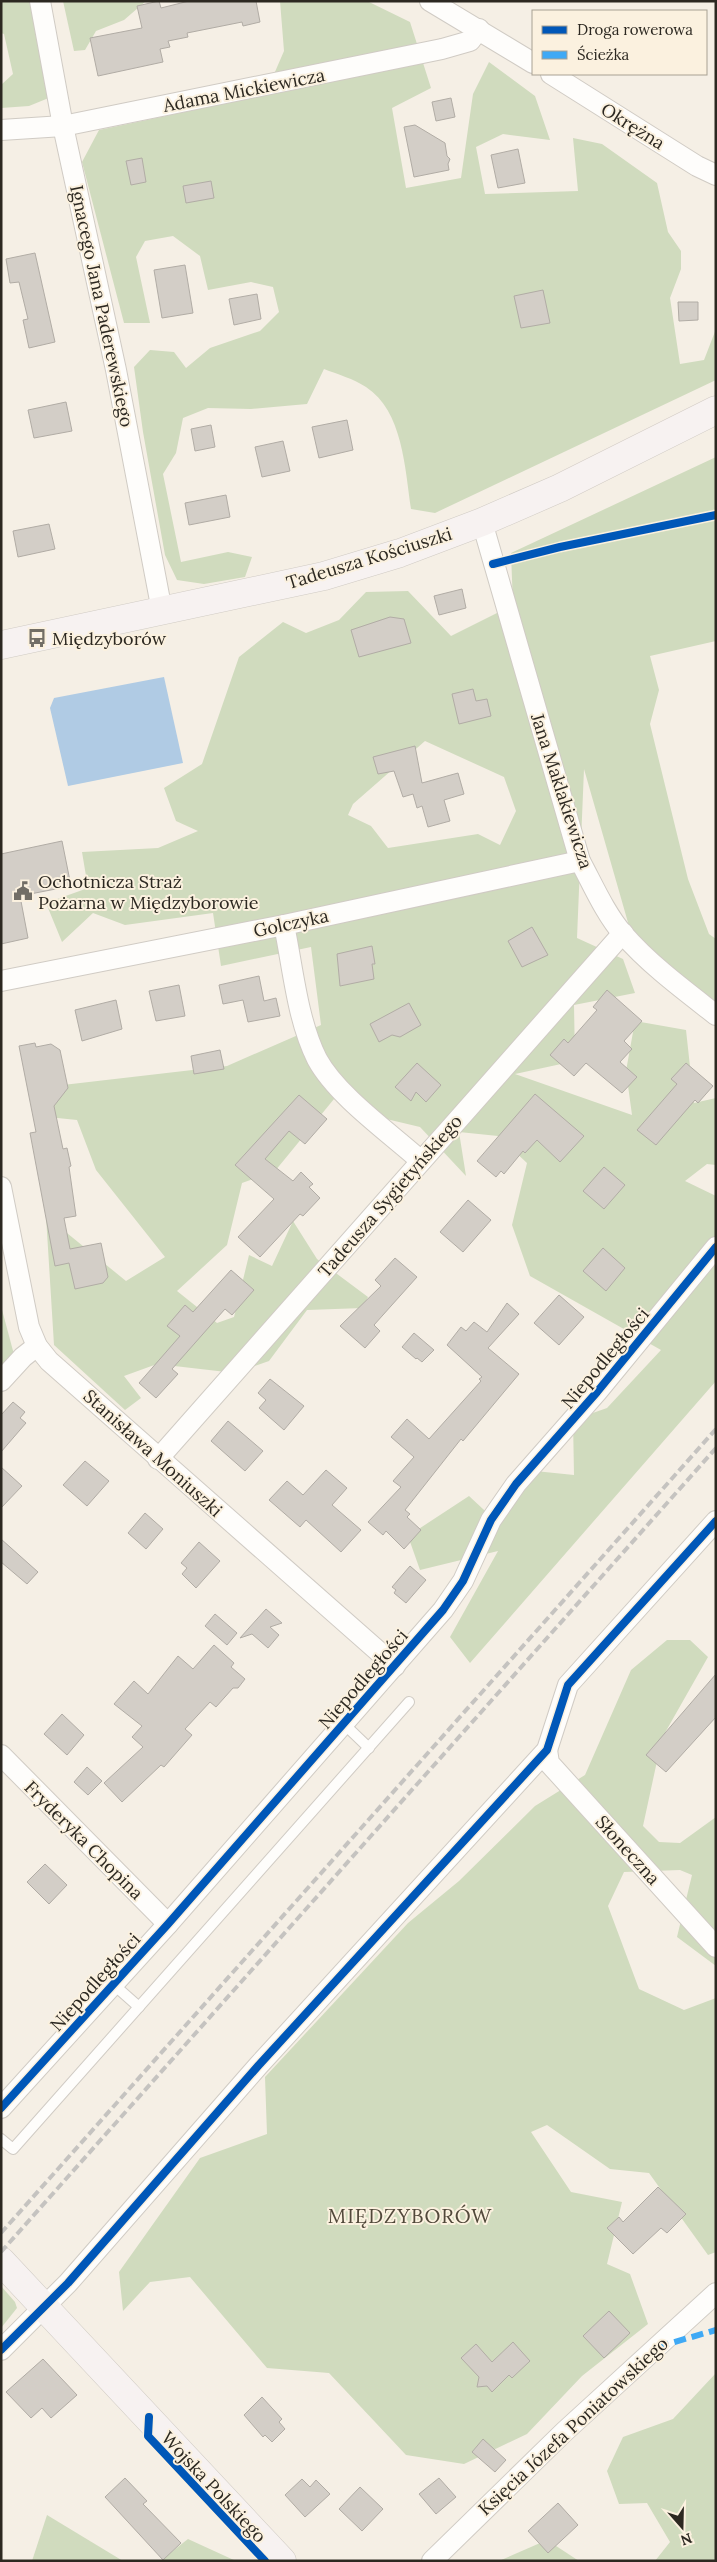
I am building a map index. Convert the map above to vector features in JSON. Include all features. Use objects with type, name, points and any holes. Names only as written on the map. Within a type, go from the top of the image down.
[{"type":"main road","name":"Tadeusza Kościuszki","points":[[1,645],[324,576],[400,553],[482,522],[560,488],[716,410]]},
{"type":"main road","name":"Wojska Polskiego","points":[[1,2261],[282,2561]]},
{"type":"street","name":"Ignacego Jana Paderewskiego","points":[[40,1],[63,126],[116,370],[162,611]]},
{"type":"street","points":[[430,1],[532,62]]},
{"type":"street","name":"Adama Mickiewicza","points":[[1,130],[63,126],[442,49],[470,41],[479,29]]},
{"type":"street","name":"Okrężna","points":[[553,75],[697,166],[716,175]]},
{"type":"street","name":"Jana Maklakiewicza","points":[[482,522],[580,861],[603,904],[623,933],[662,972],[716,1015]]},
{"type":"street","name":"Golczyka","points":[[1,981],[284,925],[580,861]]},
{"type":"street","points":[[284,925],[304,1022],[318,1059],[339,1089],[421,1161]]},
{"type":"street","name":"Tadeusza Sygietyńskiego","points":[[158,1459],[623,933]]},
{"type":"street","name":"Stanisława Moniuszki","points":[[1,1187],[9,1269],[37,1346],[49,1361],[395,1666]]},
{"type":"street","name":"Niepodległości","points":[[1,2108],[168,1924],[395,1666],[456,1593],[487,1529],[516,1484],[597,1392],[716,1248]]},
{"type":"street","points":[[1,1381],[23,1357],[37,1346]]},
{"type":"street","points":[[1,2350],[21,2328],[45,2307],[138,2206],[258,2066],[547,1750],[568,1685],[716,1521]]},
{"type":"street","name":"Słoneczna","points":[[547,1750],[549,1763],[716,1947]]},
{"type":"street","name":"Fryderyka Chopina","points":[[1,1755],[168,1924]]},
{"type":"street","name":"Księcia Józefa Poniatowskiego","points":[[432,2561],[564,2432],[716,2293]]},
{"type":"lane","points":[[1,2139],[13,2149],[409,1702]]},
{"type":"lane","points":[[344,1724],[369,1748]]},
{"type":"lane","points":[[113,1984],[139,2008]]},
{"type":"green space","points":[[1,1],[41,1],[56,95],[29,106],[1,108],[1,85],[13,74],[4,34],[1,33]]},
{"type":"green space","points":[[63,1],[146,1],[124,20],[96,31],[85,50],[74,51]]},
{"type":"green space","points":[[280,1],[367,1],[410,22],[431,88],[392,108],[406,188],[461,178],[473,94],[489,62],[535,96],[550,140],[503,134],[476,147],[485,194],[578,191],[573,138],[602,144],[657,183],[668,232],[681,251],[681,269],[670,298],[680,364],[704,360],[716,329],[716,380],[435,513],[411,509],[404,459],[395,426],[388,411],[378,397],[366,387],[356,382],[324,369],[307,404],[251,409],[208,408],[183,418],[176,453],[163,474],[181,562],[228,552],[252,557],[245,577],[204,584],[177,580],[165,555],[143,432],[134,367],[150,350],[174,352],[186,368],[210,348],[260,331],[279,312],[273,287],[251,282],[208,290],[200,256],[173,236],[145,241],[136,257],[150,323],[124,323],[82,162],[99,130],[265,95],[284,51]]},
{"type":"green space","points":[[716,457],[716,641],[650,656],[659,690],[650,724],[688,879],[709,934],[716,939],[716,1009],[631,933],[584,769],[577,938],[623,959],[635,993],[574,1005],[575,1061],[515,1074],[632,1115],[626,1071],[635,1021],[686,1030],[694,1103],[716,1098],[716,1165],[707,1164],[685,1181],[716,1196],[716,1381],[470,1663],[450,1637],[498,1551],[420,1570],[408,1536],[469,1496],[497,1522],[535,1471],[574,1475],[573,1420],[607,1408],[661,1350],[530,1276],[512,1225],[527,1163],[498,1136],[459,1132],[466,1176],[420,1127],[357,1112],[334,1099],[275,1171],[242,1183],[227,1245],[177,1291],[217,1323],[234,1317],[249,1255],[272,1266],[293,1221],[317,1259],[368,1297],[363,1308],[307,1310],[269,1361],[235,1373],[157,1364],[124,1376],[141,1398],[125,1410],[54,1345],[46,1216],[126,1281],[165,1257],[96,1170],[77,1120],[38,1116],[37,1088],[227,1066],[321,1025],[311,947],[221,966],[213,913],[125,925],[93,913],[62,942],[46,903],[88,888],[82,852],[158,848],[198,831],[176,821],[164,788],[202,764],[239,657],[283,622],[306,633],[339,620],[366,592],[408,591],[451,636],[513,605],[511,553]],"holes":[[[425,741],[504,777],[516,811],[500,845],[478,834],[388,848],[371,826],[348,815],[353,804]]]},
{"type":"green space","points":[[1,1306],[16,1362],[1,1374]]},
{"type":"green space","points":[[667,1640],[690,1640],[708,1657],[662,1738],[643,1826],[659,1842],[680,1843],[716,1817],[716,1966],[677,1937],[692,1875],[680,1870],[624,1872],[608,1906],[639,1989],[684,2010],[716,1998],[716,2252],[708,2255],[649,2173],[610,2169],[547,2125],[531,2132],[571,2192],[622,2202],[607,2264],[630,2274],[648,2324],[582,2376],[527,2434],[464,2464],[406,2455],[329,2373],[267,2368],[190,2277],[150,2282],[123,2311],[119,2272],[200,2158],[267,2134],[265,2077],[408,1923],[459,1881],[535,1806],[585,1775],[631,1670]]},
{"type":"green space","points":[[1,2286],[15,2302],[17,2308],[1,2328]]},
{"type":"green space","points":[[716,2373],[716,2561],[655,2561],[670,2542],[647,2503],[619,2504],[607,2471],[623,2437],[673,2419]]},
{"type":"green space","points":[[47,2515],[123,2561],[32,2561]]},
{"type":"green space","points":[[188,2539],[236,2561],[160,2561]]},
{"type":"green space","points":[[547,2540],[579,2561],[499,2561]]},
{"type":"water","points":[[164,677],[183,763],[68,786],[50,708],[54,698]]},
{"type":"building","points":[[159,1],[161,8],[189,1],[256,1],[260,22],[243,26],[242,22],[187,33],[188,37],[168,41],[170,47],[160,49],[163,62],[98,76],[90,38],[142,28],[137,6]]},
{"type":"building","points":[[451,98],[455,117],[436,121],[432,102]]},
{"type":"building","points":[[415,125],[445,143],[447,156],[450,159],[448,164],[449,170],[414,177],[404,127]]},
{"type":"building","points":[[518,149],[525,183],[498,188],[491,155]]},
{"type":"building","points":[[142,158],[146,182],[131,185],[126,161]]},
{"type":"building","points":[[211,181],[214,198],[186,203],[183,186]]},
{"type":"building","points":[[35,253],[55,342],[29,348],[23,320],[28,319],[19,282],[10,283],[6,259]]},
{"type":"building","points":[[185,265],[193,313],[162,318],[154,270]]},
{"type":"building","points":[[543,290],[550,323],[521,328],[514,296]]},
{"type":"building","points":[[257,294],[261,319],[234,325],[229,299]]},
{"type":"building","points":[[678,302],[698,302],[698,320],[679,321]]},
{"type":"building","points":[[66,402],[72,431],[34,438],[28,410]]},
{"type":"building","points":[[347,420],[353,450],[319,458],[312,427]]},
{"type":"building","points":[[211,425],[215,447],[195,451],[191,429]]},
{"type":"building","points":[[283,441],[290,471],[262,477],[255,447]]},
{"type":"building","points":[[226,495],[230,517],[189,525],[185,503]]},
{"type":"building","points":[[49,524],[55,549],[18,557],[13,531]]},
{"type":"building","points":[[462,589],[466,608],[439,615],[434,596]]},
{"type":"building","points":[[390,617],[404,619],[411,643],[359,657],[351,630]]},
{"type":"building","points":[[473,689],[476,701],[487,699],[491,716],[459,724],[452,694]]},
{"type":"building","points":[[415,746],[422,783],[458,773],[464,794],[444,800],[450,821],[428,827],[422,806],[417,808],[413,794],[403,797],[394,771],[378,774],[373,757]]},
{"type":"building","name":"Ochotnicza Straż Pożarna w Międzyborowie","points":[[62,841],[71,886],[20,896],[28,938],[1,944],[1,854]]},
{"type":"building","points":[[532,927],[548,955],[522,967],[508,941]]},
{"type":"building","points":[[372,946],[375,964],[372,964],[374,979],[340,986],[337,954]]},
{"type":"building","points":[[259,976],[264,1001],[276,998],[280,1016],[248,1022],[243,1000],[223,1004],[219,985]]},
{"type":"building","points":[[179,985],[185,1016],[156,1021],[149,991]]},
{"type":"building","points":[[607,990],[642,1021],[624,1041],[632,1049],[620,1062],[637,1077],[622,1093],[586,1063],[574,1076],[550,1055],[564,1039],[568,1043],[597,1010],[593,1007]]},
{"type":"building","points":[[116,1000],[122,1029],[82,1041],[75,1010]]},
{"type":"building","points":[[409,1003],[421,1025],[400,1037],[392,1035],[379,1042],[370,1024]]},
{"type":"building","points":[[35,1043],[36,1047],[51,1044],[60,1050],[68,1088],[54,1106],[63,1149],[67,1148],[71,1166],[69,1167],[76,1216],[64,1218],[70,1249],[101,1243],[108,1277],[103,1283],[75,1289],[69,1263],[55,1266],[30,1133],[36,1132],[19,1046]]},
{"type":"building","points":[[220,1050],[224,1069],[194,1074],[191,1056]]},
{"type":"building","points":[[417,1063],[441,1085],[426,1102],[416,1092],[411,1101],[395,1087]]},
{"type":"building","points":[[686,1063],[713,1086],[698,1103],[695,1100],[656,1145],[637,1130],[677,1084],[671,1079]]},
{"type":"building","points":[[535,1094],[584,1136],[560,1162],[537,1140],[525,1153],[523,1151],[504,1174],[501,1171],[496,1177],[477,1161]]},
{"type":"building","points":[[299,1095],[327,1119],[305,1144],[289,1131],[265,1159],[293,1181],[301,1172],[313,1184],[309,1187],[320,1198],[303,1216],[300,1214],[260,1257],[238,1237],[274,1199],[235,1165]]},
{"type":"building","points":[[604,1167],[625,1185],[604,1209],[583,1191]]},
{"type":"building","points":[[468,1200],[491,1220],[463,1252],[440,1232]]},
{"type":"building","points":[[603,1248],[625,1268],[606,1291],[583,1271]]},
{"type":"building","points":[[395,1258],[417,1277],[374,1325],[380,1331],[365,1348],[340,1326],[381,1286],[375,1280]]},
{"type":"building","points":[[231,1270],[254,1290],[232,1315],[225,1309],[172,1369],[178,1374],[156,1398],[139,1383],[180,1336],[167,1326],[185,1305],[193,1312]]},
{"type":"building","points":[[559,1295],[584,1317],[559,1345],[534,1323]]},
{"type":"building","points":[[507,1303],[519,1314],[488,1348],[519,1374],[463,1441],[461,1439],[405,1510],[410,1514],[407,1517],[421,1530],[404,1549],[386,1531],[383,1535],[368,1522],[401,1487],[393,1481],[414,1457],[391,1437],[407,1419],[429,1439],[481,1381],[479,1379],[482,1377],[447,1345],[461,1327],[466,1331],[474,1322],[487,1332]]},
{"type":"building","points":[[414,1333],[434,1350],[422,1362],[402,1347]]},
{"type":"building","points":[[270,1379],[304,1406],[284,1430],[259,1408],[266,1400],[258,1393]]},
{"type":"building","points":[[13,1402],[25,1412],[20,1418],[26,1423],[1,1452],[1,1415]]},
{"type":"building","points":[[228,1421],[263,1451],[245,1471],[211,1441]]},
{"type":"building","points":[[85,1461],[109,1481],[87,1506],[63,1485]]},
{"type":"building","points":[[1,1467],[22,1486],[1,1508]]},
{"type":"building","points":[[326,1470],[347,1488],[332,1505],[361,1530],[341,1552],[306,1520],[300,1527],[269,1500],[287,1481],[303,1495]]},
{"type":"building","points":[[145,1513],[163,1529],[146,1549],[128,1533]]},
{"type":"building","points":[[1,1539],[38,1572],[27,1584],[1,1562]]},
{"type":"building","points":[[199,1542],[220,1561],[196,1588],[182,1574],[187,1568],[181,1563]]},
{"type":"building","points":[[410,1566],[426,1580],[406,1603],[394,1593],[396,1590],[392,1587]]},
{"type":"building","points":[[266,1609],[282,1623],[270,1627],[279,1635],[268,1648],[252,1634],[240,1638]]},
{"type":"building","points":[[215,1614],[237,1633],[227,1645],[205,1626]]},
{"type":"building","points":[[214,1645],[234,1663],[231,1667],[245,1679],[238,1688],[233,1688],[216,1707],[210,1702],[185,1729],[192,1735],[164,1767],[161,1765],[122,1802],[104,1783],[143,1747],[132,1737],[142,1726],[114,1704],[134,1681],[148,1694],[178,1656],[193,1669]]},
{"type":"building","points":[[716,1674],[716,1717],[666,1772],[646,1755]]},
{"type":"building","points":[[62,1714],[84,1735],[67,1755],[44,1734]]},
{"type":"building","points":[[87,1767],[102,1781],[88,1795],[74,1782]]},
{"type":"building","points":[[45,1864],[67,1885],[49,1904],[27,1882]]},
{"type":"building","points":[[658,2187],[686,2214],[667,2233],[661,2228],[633,2254],[607,2228],[619,2217],[623,2222]]},
{"type":"building","points":[[609,2311],[630,2333],[604,2358],[583,2336]]},
{"type":"building","points":[[513,2342],[530,2361],[512,2378],[509,2375],[492,2392],[487,2386],[477,2387],[479,2377],[461,2358],[476,2344],[492,2362]]},
{"type":"building","points":[[43,2359],[77,2395],[51,2418],[42,2408],[31,2418],[6,2392]]},
{"type":"building","points":[[262,2397],[282,2419],[279,2422],[285,2429],[272,2442],[265,2435],[263,2437],[244,2415]]},
{"type":"building","points":[[483,2439],[506,2460],[495,2472],[472,2452]]},
{"type":"building","points":[[125,2478],[147,2501],[143,2504],[181,2543],[163,2560],[105,2497]]},
{"type":"building","points":[[439,2478],[456,2497],[436,2514],[419,2494]]},
{"type":"building","points":[[302,2479],[310,2487],[316,2480],[330,2494],[305,2517],[285,2495]]},
{"type":"building","points":[[360,2487],[383,2509],[362,2531],[339,2509]]},
{"type":"building","points":[[558,2503],[578,2525],[548,2553],[528,2531]]},
{"type":"railway","points":[[1,2233],[716,1429]]},
{"type":"railway","points":[[1,2252],[716,1448]]},
{"type":"marked path","points":[[657,2347],[716,2330]]},
{"type":"cycle path","points":[[493,564],[560,547],[716,515]]},
{"type":"cycle path","points":[[1,2108],[168,1924],[443,1610],[463,1581],[491,1520],[516,1484],[597,1392],[716,1247]]},
{"type":"cycle path","points":[[1,2350],[68,2283],[258,2066],[547,1750],[568,1685],[716,1521]]},
{"type":"cycle path","points":[[149,2417],[148,2436],[265,2561]]},
{"type":"place","name":"Międzyborów","points":[[37,638]]},
{"type":"place","name":"Ochotnicza Straż Pożarna w Międzyborowie","points":[[23,891]]},
{"type":"district","name":"MIĘDZYBORÓW","points":[[410,2215]]}]
